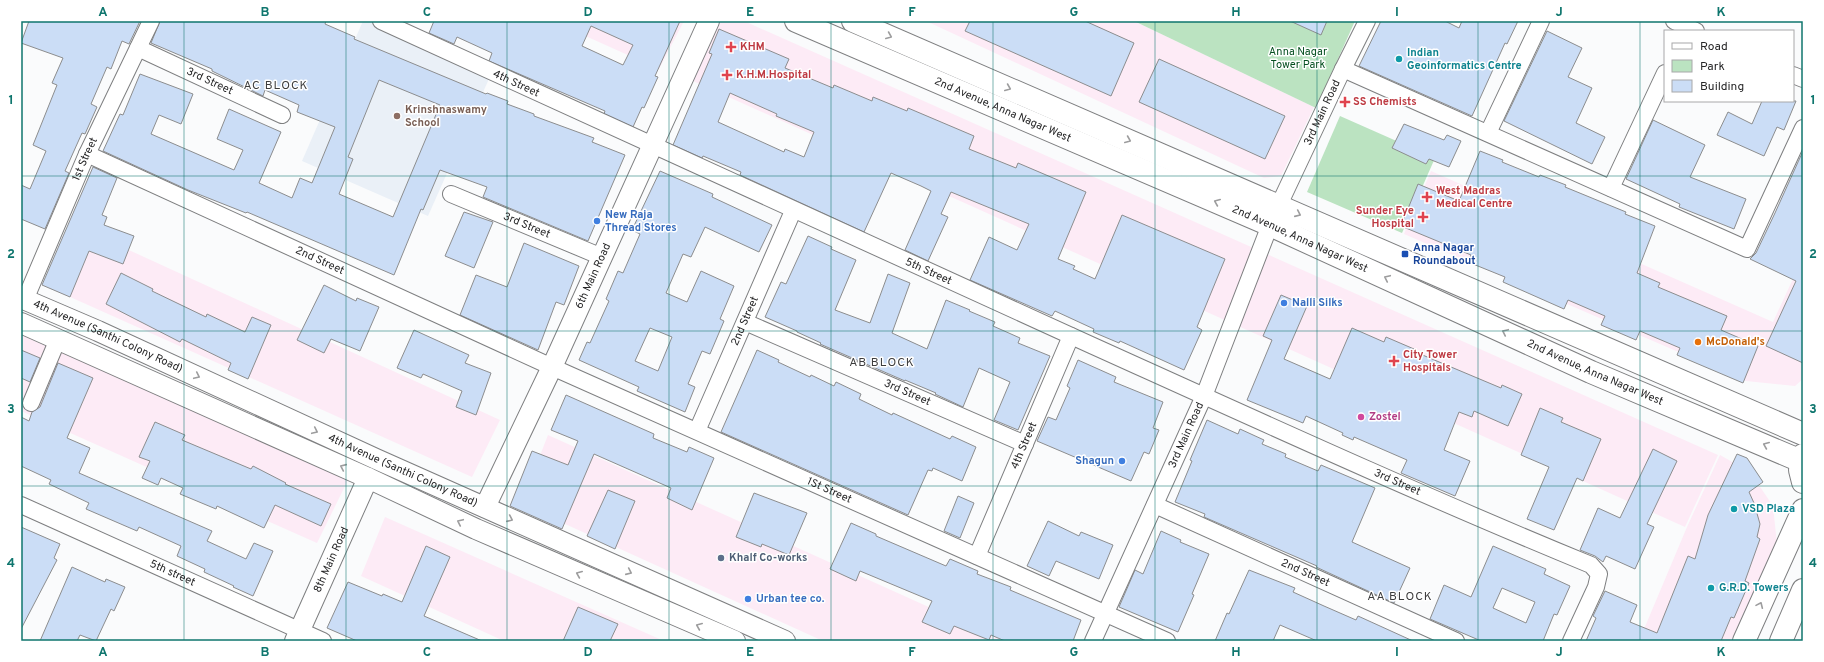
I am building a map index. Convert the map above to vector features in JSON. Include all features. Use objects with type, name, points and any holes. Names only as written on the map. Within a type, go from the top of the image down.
[{"type":"main road","name":"2nd Avenue, Anna Nagar West","points":[[796,21],[1270,225],[1802,466]]},
{"type":"main road","name":"2nd Avenue, Anna Nagar West","points":[[853,21],[1803,434]]},
{"type":"main road","points":[[1744,641],[1803,511]]},
{"type":"main road","points":[[1782,641],[1803,590]]},
{"type":"street","name":"1st Street","points":[[23,299],[87,154],[151,21]]},
{"type":"street","name":"4th Street","points":[[381,21],[652,147]]},
{"type":"street","name":"6th Main Road","points":[[485,508],[552,367],[709,21]]},
{"type":"street","name":"3rd Main Road","points":[[1279,205],[1342,69],[1367,21]]},
{"type":"street","points":[[1488,133],[1542,21]]},
{"type":"street","name":"3rd Street","points":[[138,48],[282,115]]},
{"type":"street","points":[[1342,69],[1747,249],[1803,128]]},
{"type":"street","points":[[1611,188],[1664,75]]},
{"type":"street","name":"5th Street","points":[[652,147],[1204,396]]},
{"type":"street","name":"2nd Street","points":[[87,154],[552,367]]},
{"type":"street","name":"3rd Street","points":[[451,194],[602,257]]},
{"type":"street","name":"2nd Street","points":[[698,431],[794,211]]},
{"type":"street","name":"3rd Main Road","points":[[1093,641],[1204,396],[1270,225]]},
{"type":"street","name":"4th Avenue (Santhi Colony Road)","points":[[23,299],[98,331],[485,508],[785,641]]},
{"type":"street","name":"3rd Street","points":[[745,322],[1025,444]]},
{"type":"street","name":"4th Avenue (Santhi Colony Road)","points":[[21,323],[368,478],[476,530],[734,641]]},
{"type":"street","name":"4th Street","points":[[977,556],[1071,336]]},
{"type":"street","points":[[31,403],[58,339]]},
{"type":"street","name":"1St Street","points":[[552,367],[1106,614]]},
{"type":"street","name":"3rd Street","points":[[1204,396],[1524,538],[1592,565],[1599,574],[1596,587],[1571,641]]},
{"type":"street","name":"8th Main Road","points":[[297,636],[368,478]]},
{"type":"street","name":"5th street","points":[[21,505],[297,636],[323,641]]},
{"type":"street","name":"2nd Street","points":[[1155,506],[1456,641]]},
{"type":"street","points":[[1106,614],[1167,641]]},
{"type":"shaded area","name":"Krinshnaswamy School","points":[[363,21],[377,21],[492,72],[428,216],[302,161]]},
{"type":"shaded area","points":[[552,21],[684,21],[659,69]]},
{"type":"shaded area","points":[[721,21],[744,21],[1718,455],[1685,527],[693,81]]},
{"type":"shaded area","points":[[926,21],[1134,21],[1314,107],[1281,176],[1264,178]]},
{"type":"shaded area","points":[[1431,171],[1773,322],[1803,257],[1803,379],[1795,386],[1746,381],[1404,234]]},
{"type":"shaded area","points":[[83,229],[500,420],[472,477],[59,292]]},
{"type":"shaded area","points":[[21,335],[349,478],[317,543],[21,411]]},
{"type":"shaded area","points":[[548,435],[1004,641],[823,641],[521,504]]},
{"type":"shaded area","points":[[1720,455],[1750,472],[1773,506],[1777,544],[1731,641],[1639,641],[1687,527]]},
{"type":"shaded area","points":[[385,517],[664,641],[504,641],[361,576]]},
{"type":"green space","name":"Anna Nagar Tower Park","points":[[1134,21],[1355,21],[1316,108]]},
{"type":"green space","points":[[1340,116],[1435,158],[1402,233],[1307,192]]},
{"type":"building","points":[[29,21],[140,21],[129,44],[122,41],[111,69],[107,67],[91,104],[97,107],[85,134],[82,133],[65,171],[69,173],[45,229],[21,219],[21,185],[30,189],[46,151],[33,145],[57,85],[52,83],[63,58],[21,43]]},
{"type":"building","points":[[160,21],[326,21],[325,24],[355,37],[354,39],[486,94],[487,93],[508,101],[507,104],[534,114],[534,116],[594,138],[592,142],[625,155],[588,241],[483,197],[487,187],[440,170],[423,210],[421,209],[394,275],[247,212],[246,213],[188,190],[103,151],[120,114],[123,115],[140,74],[193,94],[181,124],[159,115],[151,134],[234,170],[243,150],[217,139],[229,109],[281,132],[259,183],[292,198],[300,178],[312,183],[335,127],[297,112],[299,105],[265,90],[263,96],[212,71],[212,69],[151,43]],"holes":[[[379,80],[440,105],[393,217],[339,194],[353,159],[348,157]]]},
{"type":"building","points":[[434,21],[680,21],[655,76],[658,77],[644,108],[642,107],[633,127],[604,114],[605,111],[489,61],[492,53],[457,37],[454,44],[429,33]],"holes":[[[591,26],[633,45],[623,65],[582,46]]]},
{"type":"building","points":[[970,21],[1085,21],[1134,43],[1111,96],[965,31]]},
{"type":"building","points":[[1290,21],[1327,21],[1321,35]]},
{"type":"building","points":[[1381,21],[1445,21],[1459,28],[1462,21],[1518,21],[1507,44],[1505,43],[1472,116],[1359,66]]},
{"type":"building","points":[[719,29],[789,59],[785,68],[833,88],[834,85],[872,101],[873,97],[907,111],[908,108],[974,136],[969,149],[1016,168],[1018,163],[1086,192],[1058,259],[1075,266],[1073,269],[1095,279],[1122,215],[1225,259],[1197,327],[1202,330],[1184,370],[1120,341],[1119,343],[1093,332],[1094,329],[1055,311],[1052,316],[970,280],[989,237],[1017,250],[1029,224],[951,192],[941,214],[948,217],[928,261],[905,250],[931,191],[921,186],[891,173],[864,232],[740,175],[741,172],[703,156],[702,158],[673,145],[712,54],[709,53]],"holes":[[[730,93],[777,114],[776,116],[814,132],[804,157],[785,149],[784,152],[718,122]]]},
{"type":"building","points":[[1547,31],[1582,48],[1568,77],[1592,88],[1576,123],[1605,137],[1592,164],[1504,121]]},
{"type":"building","points":[[1159,59],[1285,116],[1265,159],[1139,102]]},
{"type":"building","points":[[1796,101],[1784,130],[1777,127],[1764,156],[1717,135],[1728,112],[1752,124],[1762,102]]},
{"type":"building","points":[[1653,120],[1705,145],[1690,177],[1746,199],[1734,229],[1679,207],[1680,204],[1626,179]]},
{"type":"building","points":[[1404,124],[1444,140],[1447,135],[1461,141],[1449,167],[1429,159],[1426,164],[1392,148]]},
{"type":"building","points":[[1480,151],[1539,177],[1540,175],[1566,185],[1565,187],[1626,212],[1625,214],[1655,226],[1637,273],[1660,283],[1658,287],[1727,316],[1721,330],[1758,346],[1743,383],[1677,355],[1680,348],[1640,331],[1636,340],[1601,325],[1605,316],[1568,300],[1564,309],[1503,282],[1505,277],[1468,262],[1471,255],[1401,226],[1418,184],[1459,201]]},
{"type":"building","points":[[1803,151],[1803,363],[1766,346],[1796,281],[1750,259],[1756,253]]},
{"type":"building","points":[[93,167],[117,178],[102,215],[107,217],[104,225],[134,236],[123,264],[89,251],[70,297],[42,285]]},
{"type":"building","points":[[660,171],[713,194],[712,197],[772,225],[759,252],[705,227],[691,257],[683,254],[666,293],[687,302],[701,271],[734,286],[720,319],[724,321],[710,354],[702,351],[688,384],[695,387],[685,412],[637,391],[639,387],[579,360],[587,342],[590,343],[609,301],[606,299],[618,271],[623,273],[640,234],[632,230]],"holes":[[[650,328],[672,337],[658,371],[635,361]]]},
{"type":"building","points":[[464,212],[493,222],[474,268],[445,256]]},
{"type":"building","points":[[808,236],[832,247],[831,249],[856,260],[835,310],[870,323],[888,274],[910,283],[892,333],[927,349],[946,300],[995,322],[993,326],[1020,338],[1018,343],[1050,356],[1018,430],[994,420],[1010,382],[979,368],[963,407],[935,394],[936,393],[820,344],[821,343],[797,331],[765,317],[781,282],[786,284]]},
{"type":"building","points":[[524,243],[579,266],[564,305],[556,302],[538,350],[460,315],[476,275],[507,287]]},
{"type":"building","points":[[121,273],[153,289],[152,291],[206,317],[207,314],[245,332],[252,317],[271,325],[248,379],[228,370],[231,363],[182,339],[180,342],[106,304]]},
{"type":"building","points":[[324,285],[356,301],[357,298],[379,307],[360,351],[331,339],[324,353],[297,340]]},
{"type":"building","points":[[1281,295],[1307,306],[1284,359],[1330,379],[1352,328],[1384,342],[1386,337],[1414,349],[1413,351],[1501,388],[1502,385],[1522,394],[1508,426],[1474,411],[1472,417],[1459,412],[1444,450],[1470,461],[1455,496],[1401,473],[1407,460],[1354,437],[1353,440],[1342,435],[1343,433],[1306,416],[1303,423],[1247,400],[1272,340],[1263,336]]},
{"type":"building","points":[[414,330],[469,355],[465,363],[491,373],[476,415],[456,407],[462,391],[423,374],[421,378],[397,368]]},
{"type":"building","points":[[21,350],[40,358],[30,382],[21,378]]},
{"type":"building","points":[[757,350],[810,377],[811,375],[834,386],[836,382],[861,394],[859,399],[892,415],[893,413],[950,439],[952,436],[976,447],[962,481],[933,468],[932,471],[928,470],[908,515],[721,432]]},
{"type":"building","points":[[1078,360],[1116,377],[1114,382],[1163,402],[1153,428],[1159,430],[1149,454],[1144,452],[1131,481],[1037,441],[1048,417],[1056,420],[1070,388],[1067,386]]},
{"type":"building","points":[[58,363],[93,378],[67,438],[90,448],[79,473],[212,531],[207,541],[246,559],[254,543],[273,551],[253,596],[204,572],[205,569],[177,556],[181,546],[139,527],[137,531],[86,509],[89,503],[49,484],[51,480],[21,466],[21,417],[29,421],[32,412],[40,407]]},
{"type":"building","points":[[566,395],[654,434],[653,438],[687,452],[689,447],[714,458],[692,510],[667,498],[671,488],[594,454],[562,529],[510,506],[532,451],[568,465],[578,441],[551,430]]},
{"type":"building","points":[[1540,408],[1563,418],[1561,422],[1601,439],[1583,481],[1577,478],[1554,530],[1527,519],[1549,467],[1521,455]]},
{"type":"building","points":[[1207,420],[1238,434],[1240,429],[1264,440],[1262,444],[1286,454],[1285,457],[1318,471],[1321,465],[1375,488],[1352,542],[1410,568],[1394,603],[1316,567],[1317,566],[1204,517],[1205,514],[1175,502],[1192,461],[1190,460]]},
{"type":"building","points":[[155,422],[185,435],[182,440],[251,469],[253,466],[286,483],[285,484],[331,504],[321,526],[275,505],[264,528],[217,506],[216,509],[180,494],[183,488],[161,478],[158,485],[142,478],[150,461],[139,457]]},
{"type":"building","points":[[1653,449],[1677,461],[1647,524],[1654,527],[1635,569],[1606,556],[1603,562],[1595,556],[1580,550],[1598,508],[1620,518]]},
{"type":"building","points":[[1737,454],[1747,458],[1763,482],[1749,492],[1760,524],[1757,537],[1760,539],[1745,581],[1749,583],[1734,618],[1731,617],[1721,641],[1586,641],[1596,618],[1593,616],[1605,591],[1637,605],[1630,622],[1657,633],[1688,556],[1695,559],[1708,515]]},
{"type":"building","points":[[608,490],[635,501],[615,549],[587,536]]},
{"type":"building","points":[[754,493],[807,513],[789,555],[762,544],[761,547],[736,537]]},
{"type":"building","points":[[958,496],[974,503],[960,538],[944,531]]},
{"type":"building","points":[[1048,521],[1079,536],[1081,532],[1113,545],[1099,579],[1056,561],[1049,576],[1027,566]]},
{"type":"building","points":[[851,523],[876,534],[876,536],[946,566],[950,559],[978,571],[977,574],[1011,587],[1010,590],[1081,620],[1073,641],[1005,641],[991,635],[989,640],[954,626],[950,634],[922,622],[932,601],[860,571],[856,581],[830,569]]},
{"type":"building","points":[[21,527],[60,544],[54,558],[57,560],[21,629]]},
{"type":"building","points":[[1161,531],[1181,540],[1180,542],[1209,554],[1192,594],[1194,595],[1178,632],[1119,607],[1135,570],[1143,574]]},
{"type":"building","points":[[426,546],[450,557],[424,616],[482,641],[357,641],[327,628],[348,582],[382,596],[383,594],[402,602]]},
{"type":"building","points":[[1493,546],[1546,569],[1544,574],[1570,586],[1557,615],[1554,614],[1543,641],[1481,641],[1430,619],[1444,585],[1471,597]],"holes":[[[1502,588],[1535,602],[1526,623],[1493,608]]]},
{"type":"building","points":[[72,567],[105,582],[106,579],[125,587],[114,611],[111,609],[96,641],[80,635],[77,641],[40,641]]},
{"type":"building","points":[[1249,570],[1295,588],[1293,592],[1356,620],[1358,616],[1413,641],[1317,641],[1280,625],[1273,641],[1215,641],[1227,613],[1229,614]]},
{"type":"building","points":[[578,607],[618,624],[610,641],[563,641]]},
{"type":"place","name":"KHM","points":[[731,47]]},
{"type":"place","name":"Indian Geoinformatics Centre","points":[[1399,59]]},
{"type":"place","name":"K.H.M.Hospital","points":[[727,75]]},
{"type":"place","name":"SS Chemists","points":[[1345,102]]},
{"type":"place","name":"Krinshnaswamy School","points":[[397,116]]},
{"type":"place","name":"West Madras Medical Centre","points":[[1427,197]]},
{"type":"place","name":"Sunder Eye Hospital","points":[[1423,217]]},
{"type":"place","name":"New Raja Thread Stores","points":[[597,221]]},
{"type":"place","name":"Anna Nagar Roundabout","points":[[1405,254]]},
{"type":"place","name":"Nalli Silks","points":[[1284,303]]},
{"type":"place","name":"McDonald's","points":[[1698,342]]},
{"type":"place","name":"City Tower Hospitals","points":[[1394,361]]},
{"type":"place","name":"Zostel","points":[[1361,417]]},
{"type":"place","name":"Shagun","points":[[1122,461]]},
{"type":"place","name":"VSD Plaza","points":[[1734,509]]},
{"type":"place","name":"Khalf Co-works","points":[[721,558]]},
{"type":"place","name":"G.R.D. Towers","points":[[1711,588]]},
{"type":"place","name":"Urban tee co.","points":[[748,599]]},
{"type":"district","name":"AC BLOCK","points":[[276,86]]},
{"type":"district","name":"AB BLOCK","points":[[882,363]]},
{"type":"district","name":"AA BLOCK","points":[[1400,597]]}]
